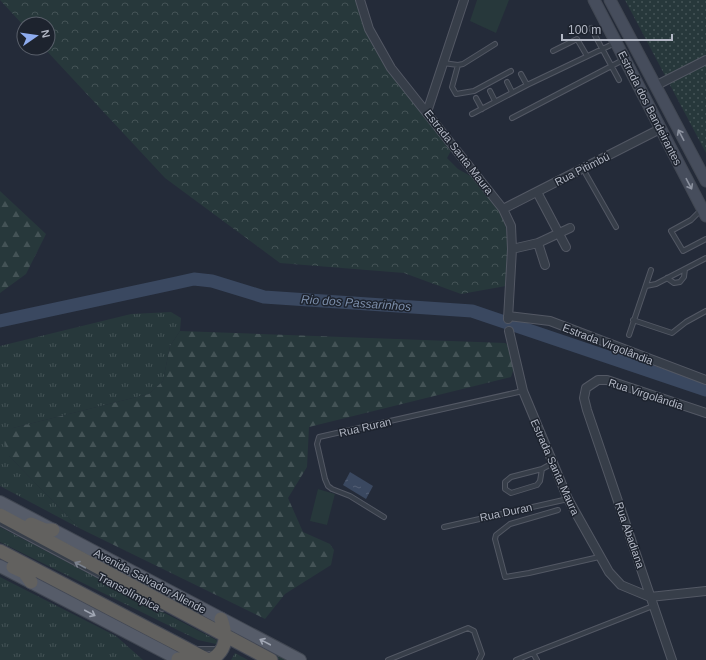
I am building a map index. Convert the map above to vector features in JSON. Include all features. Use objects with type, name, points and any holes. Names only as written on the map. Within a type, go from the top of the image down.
[{"type":"highway","points":[[0,510],[37,527],[53,530]]},
{"type":"highway","name":"Avenida Salvador Allende","points":[[0,515],[219,650]]},
{"type":"highway","name":"Avenida Salvador Allende","points":[[0,551],[219,650],[271,660]]},
{"type":"highway","points":[[0,558],[24,572],[31,582]]},
{"type":"highway","points":[[219,650],[220,619]]},
{"type":"main road","name":"Estrada dos Bandeirantes","points":[[594,0],[704,212]]},
{"type":"main road","name":"Estrada dos Bandeirantes","points":[[610,0],[706,181]]},
{"type":"main road","points":[[704,212],[701,201],[706,196]]},
{"type":"main road","name":"Avenida Salvador Allende","points":[[0,502],[300,660]]},
{"type":"main road","points":[[0,566],[178,659]]},
{"type":"street","name":"Estrada Santa Maura","points":[[360,0],[369,29],[391,68],[428,112],[503,209],[510,226],[512,249],[508,318]]},
{"type":"street","points":[[428,112],[464,0]]},
{"type":"street","points":[[655,86],[706,60]]},
{"type":"street","name":"Rua Pitimbú","points":[[503,209],[660,129]]},
{"type":"street","points":[[537,192],[566,247]]},
{"type":"street","points":[[512,249],[538,243],[570,228]]},
{"type":"street","points":[[538,243],[545,266]]},
{"type":"street","name":"Estrada Virgolândia","points":[[508,318],[550,321],[706,380]]},
{"type":"street","name":"Estrada Santa Maura","points":[[509,331],[523,391],[568,499],[599,557],[609,572],[621,585],[650,597]]},
{"type":"street","name":"Rua Virgolândia","points":[[587,410],[584,398],[586,388],[598,380],[607,380],[706,413]]},
{"type":"street","name":"Rua Abadiana","points":[[587,410],[672,660]]},
{"type":"street","points":[[650,597],[706,591]]},
{"type":"lane","points":[[591,28],[619,80]]},
{"type":"lane","points":[[553,51],[577,39],[587,56]]},
{"type":"lane","points":[[472,114],[512,92],[616,42]]},
{"type":"lane","points":[[443,63],[458,65],[463,64],[494,44]]},
{"type":"lane","points":[[512,118],[625,59]]},
{"type":"lane","points":[[458,65],[452,87],[456,94],[474,91],[511,71]]},
{"type":"lane","points":[[521,74],[527,85]]},
{"type":"lane","points":[[507,82],[512,92]]},
{"type":"lane","points":[[490,90],[496,101]]},
{"type":"lane","points":[[476,98],[482,109]]},
{"type":"lane","points":[[583,169],[616,227]]},
{"type":"lane","points":[[704,212],[671,232],[683,251],[706,239]]},
{"type":"lane","points":[[646,286],[667,278],[706,258]]},
{"type":"lane","points":[[667,278],[674,283],[680,282],[684,277],[685,269]]},
{"type":"lane","points":[[629,335],[651,270]]},
{"type":"lane","points":[[633,320],[672,333],[686,322],[706,311]]},
{"type":"lane","name":"Rua Ruran","points":[[384,517],[350,496],[328,486],[317,444],[319,437],[523,391]]},
{"type":"lane","points":[[542,469],[540,481],[537,485],[511,492],[505,489],[505,482],[511,477],[542,469],[553,463]]},
{"type":"lane","name":"Rua Duran","points":[[444,527],[568,499]]},
{"type":"lane","points":[[558,510],[510,524],[496,534],[496,540],[505,576],[529,573],[599,557]]},
{"type":"lane","name":"Transolímpica","points":[[0,523],[169,613]]},
{"type":"lane","points":[[516,660],[653,606]]},
{"type":"lane","name":"Transolímpica","points":[[125,610],[198,649],[219,650]]},
{"type":"lane","points":[[388,660],[468,628],[474,631],[481,648],[482,654],[479,660]]},
{"type":"lane","points":[[198,649],[219,650]]},
{"type":"lane","points":[[533,653],[536,660]]},
{"type":"green space","points":[[0,0],[358,0],[369,37],[453,147],[447,158],[458,169],[483,183],[503,209],[509,248],[506,286],[461,294],[404,273],[280,263],[165,178],[51,56],[56,56],[56,16],[16,16],[16,17]]},
{"type":"green space","points":[[477,0],[509,0],[496,33],[470,21]]},
{"type":"green space","points":[[625,0],[706,0],[706,153]]},
{"type":"green space","points":[[0,191],[46,234],[26,274],[0,293]]},
{"type":"green space","points":[[171,312],[181,318],[180,331],[170,346],[163,381],[149,394],[13,428],[9,456],[79,528],[0,486],[0,346],[131,314]]},
{"type":"green space","points":[[180,331],[505,343],[510,346],[514,368],[511,377],[309,427],[307,467],[288,498],[303,532],[330,544],[334,550],[331,565],[285,594],[265,619],[79,528],[9,456],[3,438],[13,428],[149,394],[163,381],[170,346]]},
{"type":"green space","points":[[318,489],[335,494],[327,525],[310,521]]},
{"type":"green space","points":[[0,527],[222,643],[216,644],[198,640],[0,542]]},
{"type":"green space","points":[[0,577],[116,636],[143,660],[0,660]]},
{"type":"green space","points":[[243,634],[292,660],[280,660],[240,639]]},
{"type":"green space","points":[[235,653],[248,660],[231,660]]},
{"type":"water","points":[[350,472],[373,486],[366,499],[343,485]]},
{"type":"waterway","name":"Rio dos Passarinhos","points":[[0,321],[194,279],[212,281],[264,297],[472,311],[706,390]]}]
